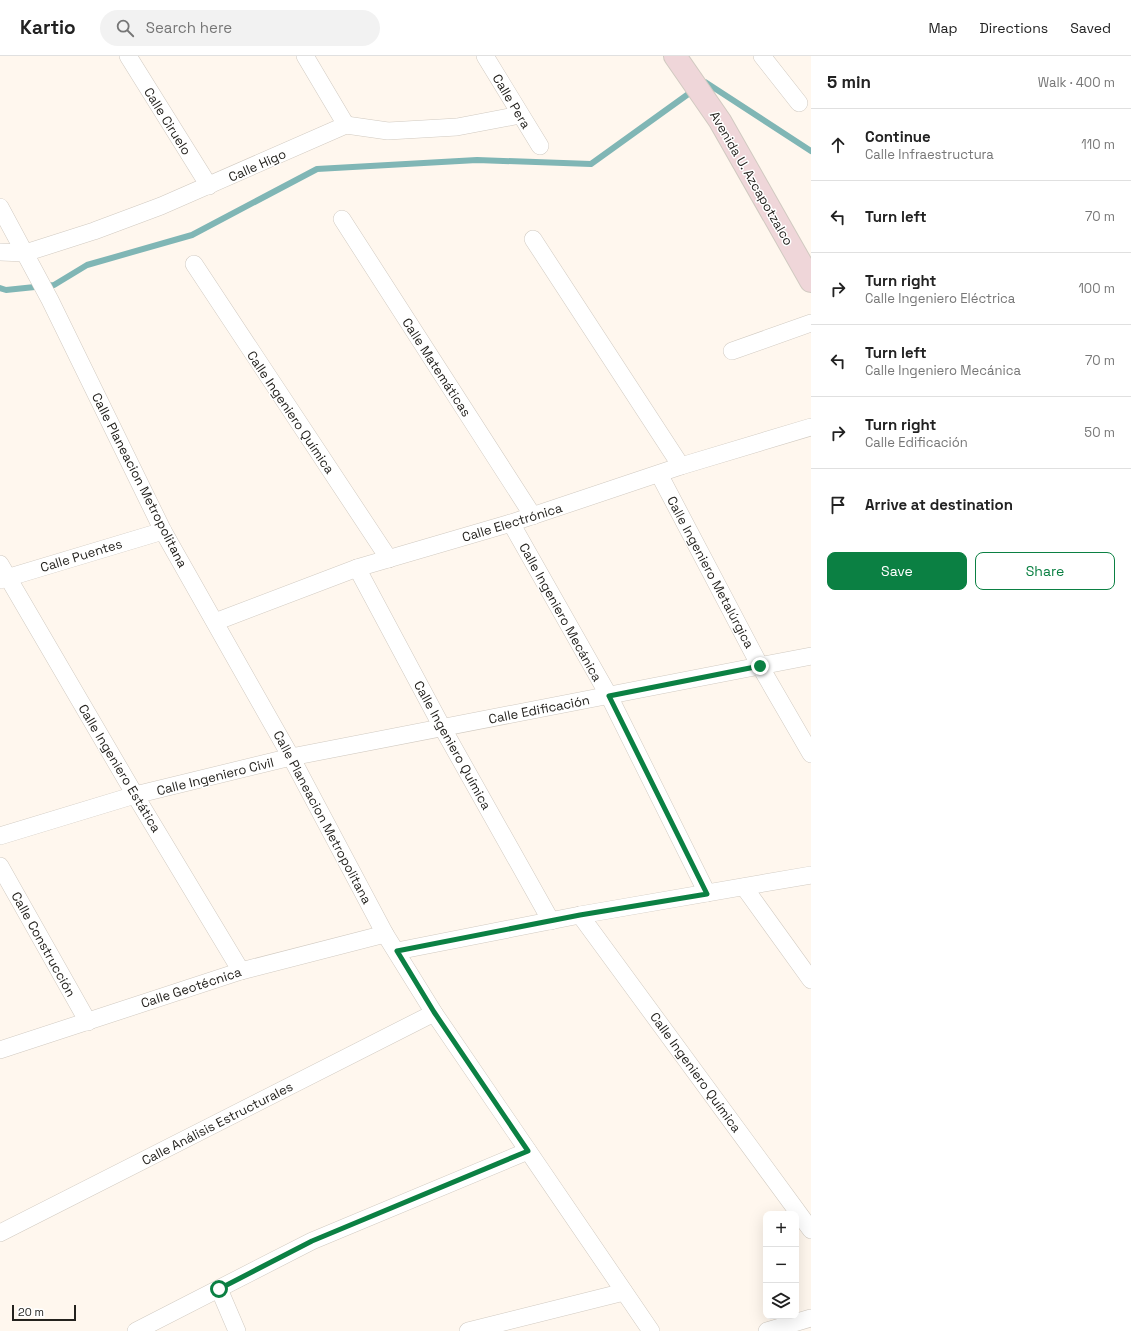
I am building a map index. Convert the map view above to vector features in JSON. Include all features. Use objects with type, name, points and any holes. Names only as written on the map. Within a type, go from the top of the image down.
[{"type":"street","name":"Calle Ciruelo","points":[[128,56],[209,186]]},
{"type":"street","points":[[305,56],[346,125],[388,131],[456,127],[520,114]]},
{"type":"street","name":"Calle Pera","points":[[485,56],[540,146]]},
{"type":"street","name":"Avenida U. Azcapotzalco","points":[[675,56],[689,78],[720,120],[811,281]]},
{"type":"street","points":[[762,56],[799,103]]},
{"type":"street","name":"Calle Higo","points":[[0,252],[25,253],[94,231],[154,209],[346,125]]},
{"type":"street","name":"Calle Planeacion Metropolitana","points":[[0,207],[50,300],[163,531],[292,757],[385,934],[434,1012],[651,1331]]},
{"type":"street","name":"Calle Matemáticas","points":[[342,219],[533,516]]},
{"type":"street","points":[[533,239],[681,466]]},
{"type":"street","name":"Calle Ingeniero Química","points":[[194,264],[389,559]]},
{"type":"street","points":[[732,351],[811,323]]},
{"type":"street","name":"Calle Electrónica","points":[[216,622],[357,568],[511,523],[681,466],[810,430]]},
{"type":"street","name":"Calle Ingeniero Metalúrgica","points":[[659,474],[760,666],[811,754]]},
{"type":"street","name":"Calle Ingeniero Mecánica","points":[[511,523],[609,696],[707,894]]},
{"type":"street","name":"Calle Puentes","points":[[2,574],[163,531]]},
{"type":"street","name":"Calle Ingeniero Química","points":[[357,568],[442,727],[551,921]]},
{"type":"street","name":"Calle Ingeniero Estática","points":[[2,574],[241,971]]},
{"type":"street","name":"Calle Edificación","points":[[292,757],[811,656]]},
{"type":"street","name":"Calle Ingeniero Civil","points":[[0,836],[135,795],[292,757]]},
{"type":"street","name":"Calle Construcción","points":[[0,866],[88,1022]]},
{"type":"street","points":[[397,951],[580,915],[811,875]]},
{"type":"street","points":[[744,887],[811,980]]},
{"type":"street","name":"Calle Ingeniero Química","points":[[580,915],[811,1230]]},
{"type":"street","name":"Calle Geotécnica","points":[[0,1050],[241,971],[385,934]]},
{"type":"street","name":"Calle Análisis Estructurales","points":[[0,1233],[434,1012]]},
{"type":"street","points":[[136,1331],[312,1241],[528,1151]]},
{"type":"street","points":[[219,1289],[236,1331]]},
{"type":"street","points":[[468,1331],[624,1292]]},
{"type":"street","points":[[767,1331],[811,1318]]},
{"type":"waterway","points":[[0,288],[6,290],[54,285],[87,265],[192,235],[317,169],[477,160],[591,164],[705,82],[811,151]]},
{"type":"route","points":[[219,1289],[312,1241],[528,1151],[434,1012],[397,951],[580,915],[707,894],[609,696],[760,666]]}]
